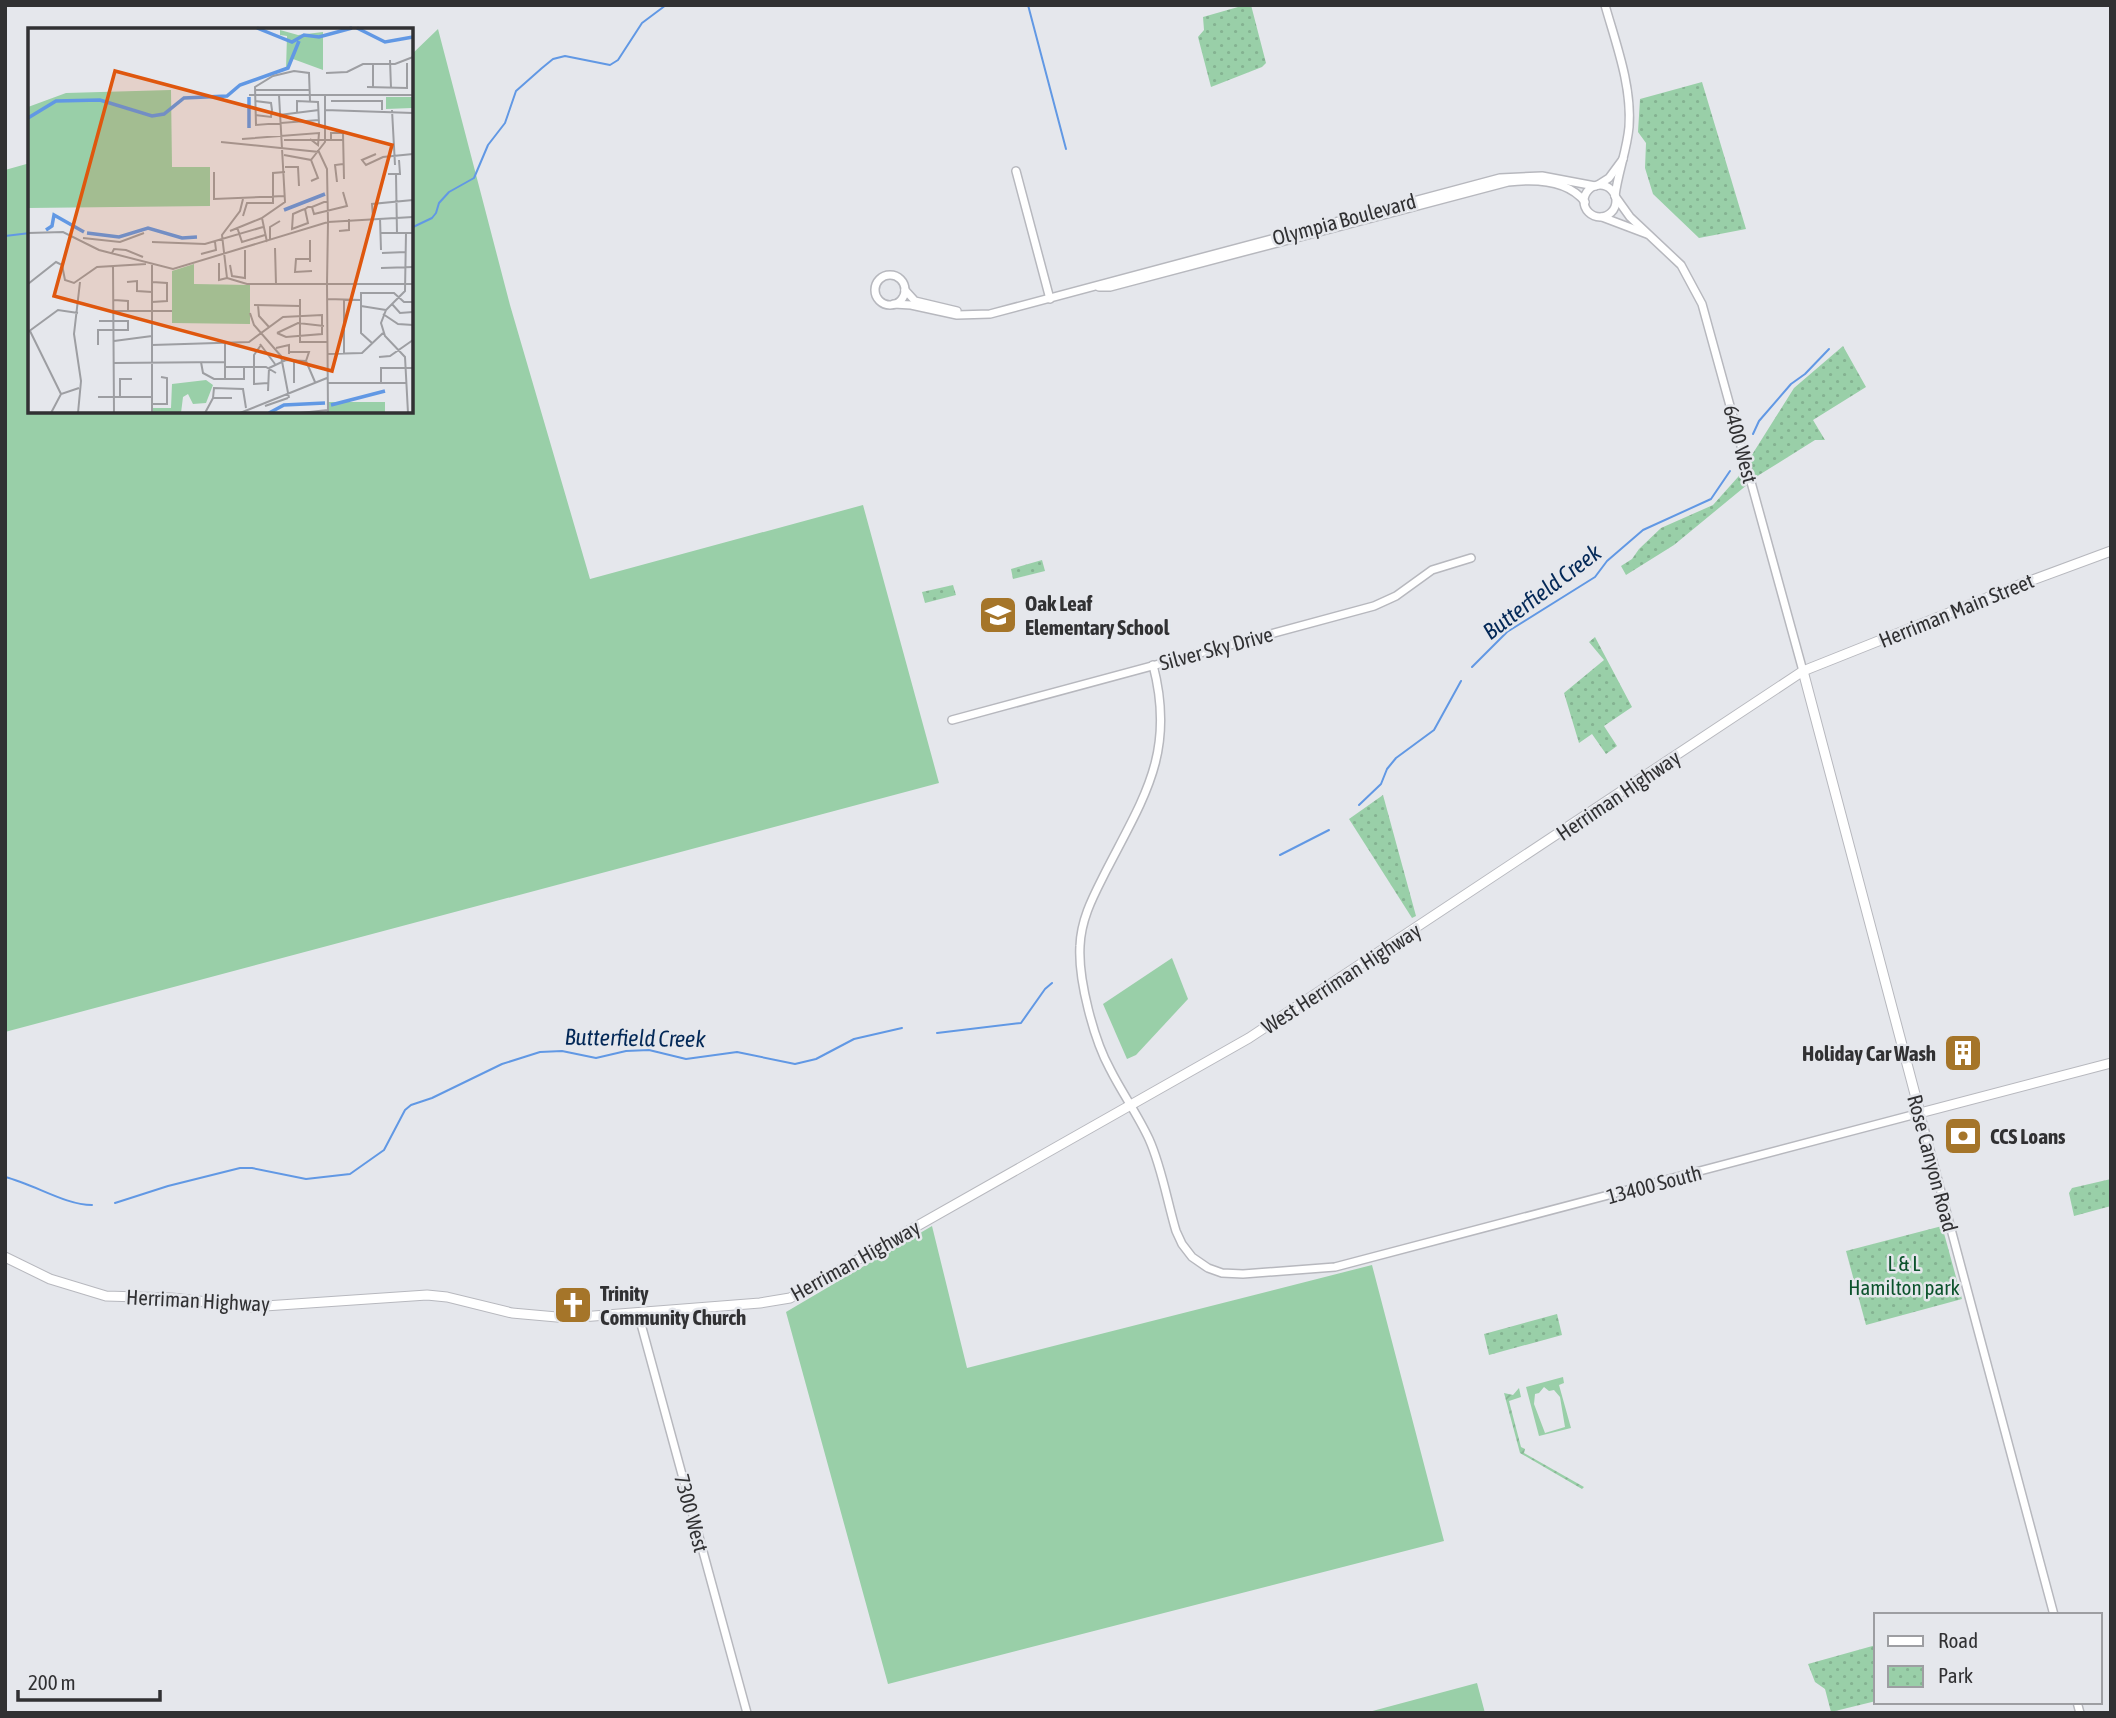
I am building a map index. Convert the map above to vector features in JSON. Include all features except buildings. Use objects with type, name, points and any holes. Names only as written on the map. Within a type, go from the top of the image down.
[{"type":"main road","name":"Herriman Main Street","points":[[1803,671],[2019,584],[2111,551]]},
{"type":"main road","name":"Herriman Highway","points":[[1432,917],[1803,671]]},
{"type":"main road","name":"Rose Canyon Road","points":[[1803,671],[1920,1113]]},
{"type":"main road","name":"West Herriman Highway","points":[[1249,1038],[1432,917]]},
{"type":"main road","name":"Herriman Highway","points":[[5,1257],[50,1279],[89,1293],[251,1307],[427,1295],[541,1317],[583,1318],[790,1298],[1249,1038]]},
{"type":"main road","name":"13400 South","points":[[1920,1113],[2111,1063]]},
{"type":"street","points":[[1605,5],[1629,100],[1629,130],[1614,209],[1609,214],[1600,216],[1590,213],[1585,202],[1587,193],[1609,178],[1623,159]]},
{"type":"street","points":[[1016,171],[1050,299]]},
{"type":"street","name":"Olympia Boulevard","points":[[894,304],[966,316],[990,314],[1500,178],[1542,176],[1596,186]]},
{"type":"street","name":"Olympia Boulevard","points":[[1095,287],[1110,287],[1508,182],[1530,180],[1553,183],[1572,190],[1585,202]]},
{"type":"street","points":[[1596,186],[1609,188],[1615,196]]},
{"type":"street","name":"6400 West","points":[[1615,196],[1647,234],[1681,265],[1702,304],[1803,671]]},
{"type":"street","name":"6400 West","points":[[1600,216],[1647,234]]},
{"type":"street","points":[[886,276],[895,276],[903,283],[905,290],[902,299],[894,304],[884,304],[878,300],[875,291],[878,281],[886,276]]},
{"type":"street","name":"Olympia Boulevard","points":[[905,290],[915,300],[947,309],[975,311],[1014,308]]},
{"type":"street","name":"Silver Sky Drive","points":[[952,720],[1376,605],[1396,596],[1432,570],[1471,558]]},
{"type":"street","points":[[1130,1105],[1102,1051],[1082,981],[1080,950],[1088,909],[1149,788],[1157,763],[1162,715],[1153,666]]},
{"type":"street","name":"13400 South","points":[[1130,1105],[1154,1152],[1178,1236],[1185,1248],[1196,1260],[1212,1270],[1233,1274],[1344,1266],[1920,1113]]},
{"type":"street","name":"Rose Canyon Road","points":[[1920,1113],[2053,1613]]},
{"type":"street","name":"7300 West","points":[[638,1313],[747,1713]]},
{"type":"green space","points":[[1251,5],[1266,63],[1211,87],[1198,37],[1204,30],[1203,17]]},
{"type":"green space","points":[[438,29],[510,305],[590,579],[863,505],[939,783],[5,1032],[5,170],[28,164],[28,413],[413,413],[413,53]]},
{"type":"green space","points":[[1702,82],[1746,229],[1699,238],[1653,194],[1645,168],[1646,143],[1638,132],[1640,99]]},
{"type":"green space","points":[[1843,346],[1866,387],[1813,420],[1825,440],[1815,440],[1759,475],[1674,545],[1626,575],[1621,566],[1632,559],[1661,528],[1713,505],[1738,477],[1794,388]]},
{"type":"green space","points":[[1042,560],[1045,571],[1013,579],[1011,569]]},
{"type":"green space","points":[[953,585],[956,595],[925,603],[922,592]]},
{"type":"green space","points":[[1595,637],[1632,707],[1604,726],[1617,746],[1606,754],[1592,734],[1579,743],[1564,693],[1604,660],[1589,642]]},
{"type":"green space","points":[[1383,795],[1416,916],[1412,918],[1349,819]]},
{"type":"green space","points":[[1172,958],[1188,999],[1136,1055],[1127,1059],[1103,1004]]},
{"type":"green space","points":[[2111,1179],[2111,1206],[2074,1216],[2069,1193],[2072,1188]]},
{"type":"green space","points":[[932,1226],[967,1368],[1372,1265],[1444,1541],[888,1684],[786,1312]]},
{"type":"green space","name":"L & L Hamilton park","points":[[1942,1226],[1962,1299],[1866,1325],[1846,1251]]},
{"type":"green space","points":[[1557,1314],[1562,1335],[1489,1355],[1484,1334]]},
{"type":"green space","points":[[1563,1377],[1564,1383],[1559,1385],[1571,1428],[1539,1436],[1526,1387]],"holes":[[[1544,1387],[1549,1391],[1554,1390],[1560,1397],[1565,1427],[1545,1433],[1534,1404],[1535,1394]]]},
{"type":"green space","points":[[1519,1388],[1521,1397],[1509,1401],[1524,1453],[1584,1487],[1582,1489],[1520,1453],[1504,1393],[1513,1395]]},
{"type":"green space","points":[[1874,1646],[1874,1701],[1831,1712],[1825,1689],[1815,1682],[1808,1664]]},
{"type":"green space","points":[[1477,1683],[1485,1713],[1365,1713]]},
{"type":"waterway","points":[[413,227],[432,218],[439,203],[449,192],[474,178],[488,145],[505,123],[516,91],[542,68],[553,59],[565,56],[610,65],[618,60],[642,23],[666,5]]},
{"type":"waterway","points":[[1028,5],[1066,149]]},
{"type":"waterway","points":[[5,236],[28,233]]},
{"type":"waterway","name":"Butterfield Creek","points":[[1753,434],[1759,421],[1791,384],[1805,374],[1829,349]]},
{"type":"waterway","name":"Butterfield Creek","points":[[1472,667],[1507,632],[1595,577],[1607,561],[1643,530],[1711,499],[1730,471]]},
{"type":"waterway","name":"Butterfield Creek","points":[[1359,805],[1381,784],[1387,769],[1396,758],[1434,730],[1461,681]]},
{"type":"waterway","name":"Butterfield Creek","points":[[1280,855],[1329,830]]},
{"type":"waterway","name":"Butterfield Creek","points":[[937,1033],[1021,1023],[1052,983]]},
{"type":"waterway","name":"Butterfield Creek","points":[[115,1203],[240,1168],[306,1179],[350,1174],[384,1150],[405,1110],[411,1105],[432,1098],[502,1064],[540,1052],[562,1051],[596,1058],[626,1051],[649,1050],[686,1059],[737,1052],[795,1064],[816,1059],[854,1039],[902,1028]]},
{"type":"waterway","name":"Butterfield Creek","points":[[5,1177],[71,1202],[92,1205]]},
{"type":"place","name":"Oak Leaf Elementary School","points":[[998,615]]},
{"type":"place","name":"Holiday Car Wash","points":[[1963,1053]]},
{"type":"place","name":"CCS Loans","points":[[1963,1136]]},
{"type":"place","name":"Trinity Community Church","points":[[573,1305]]}]
